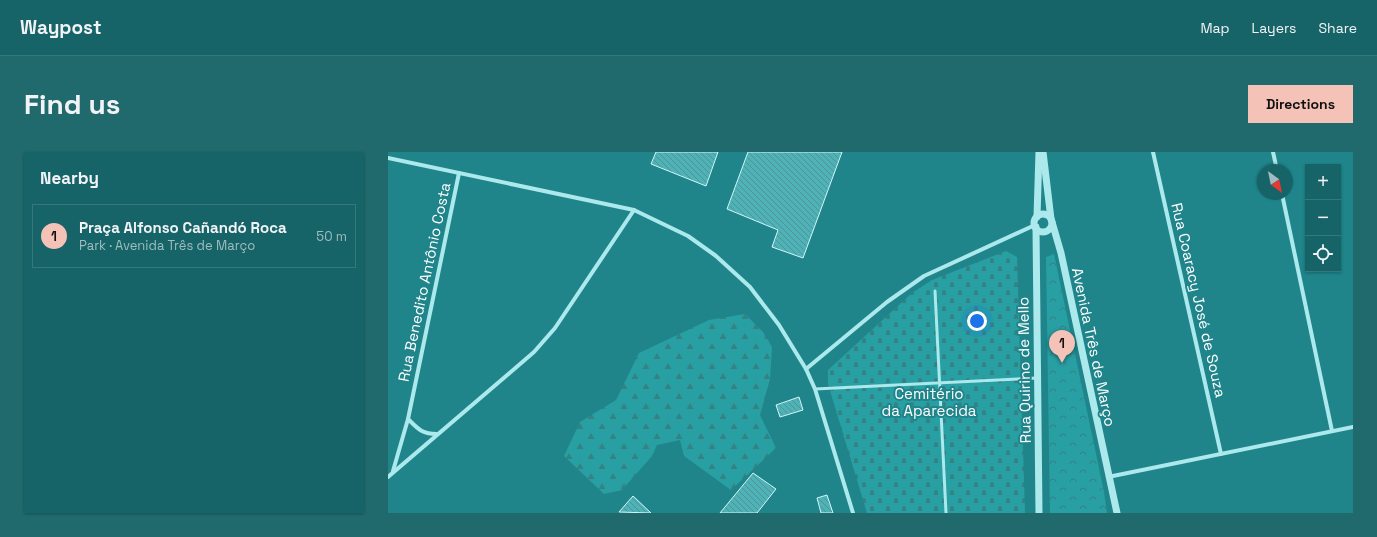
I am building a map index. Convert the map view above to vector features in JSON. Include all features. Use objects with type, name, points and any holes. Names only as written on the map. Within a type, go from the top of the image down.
[{"type":"street","points":[[1035,226],[1037,217],[1039,152]]},
{"type":"street","name":"Avenida Três de Março","points":[[1043,152],[1052,221],[1061,254],[1117,513]]},
{"type":"street","name":"Rua Coaracy José de Souza","points":[[1152,152],[1221,454]]},
{"type":"street","points":[[1273,152],[1276,164]]},
{"type":"street","points":[[388,158],[634,210],[688,236],[716,256],[750,287],[779,325],[806,370],[815,389],[853,513]]},
{"type":"street","name":"Rua Benedito Antônio Costa","points":[[393,472],[408,419],[459,173]]},
{"type":"street","points":[[1283,200],[1332,431]]},
{"type":"street","points":[[388,477],[534,352],[555,328],[634,210]]},
{"type":"street","points":[[1035,226],[1040,230],[1046,231],[1050,228],[1052,221],[1045,214],[1037,217]]},
{"type":"street","points":[[806,370],[887,302],[924,276],[1035,226]]},
{"type":"street","name":"Rua Quirino de Mello","points":[[1035,226],[1038,513]]},
{"type":"street","points":[[408,419],[420,430],[428,434],[437,434]]},
{"type":"street","points":[[1108,477],[1353,427]]},
{"type":"lane","points":[[935,291],[946,513]]},
{"type":"lane","points":[[815,389],[1037,378]]},
{"type":"green space","name":"Cemitério da Aparecida","points":[[1006,251],[1017,257],[1025,513],[867,513],[828,384],[828,370],[912,293],[932,280]]},
{"type":"green space","points":[[1054,254],[1104,492],[1107,513],[1050,513],[1046,257]]},
{"type":"green space","points":[[745,314],[763,332],[772,347],[770,379],[760,415],[776,448],[731,490],[684,456],[680,440],[657,445],[652,456],[622,490],[604,494],[564,456],[580,422],[616,400],[639,353],[709,320]]},
{"type":"building","points":[[656,152],[718,152],[706,186],[651,164]]},
{"type":"building","points":[[748,152],[842,152],[803,258],[772,247],[778,230],[727,209]]},
{"type":"building","points":[[799,397],[803,410],[780,417],[776,405]]},
{"type":"building","points":[[753,473],[776,489],[757,513],[720,513]]},
{"type":"building","points":[[827,495],[833,513],[821,513],[817,498]]},
{"type":"building","points":[[633,496],[651,513],[619,512]]},
{"type":"place","name":"Praça Alfonso Cañandó Roca","points":[[1062,363]]}]
